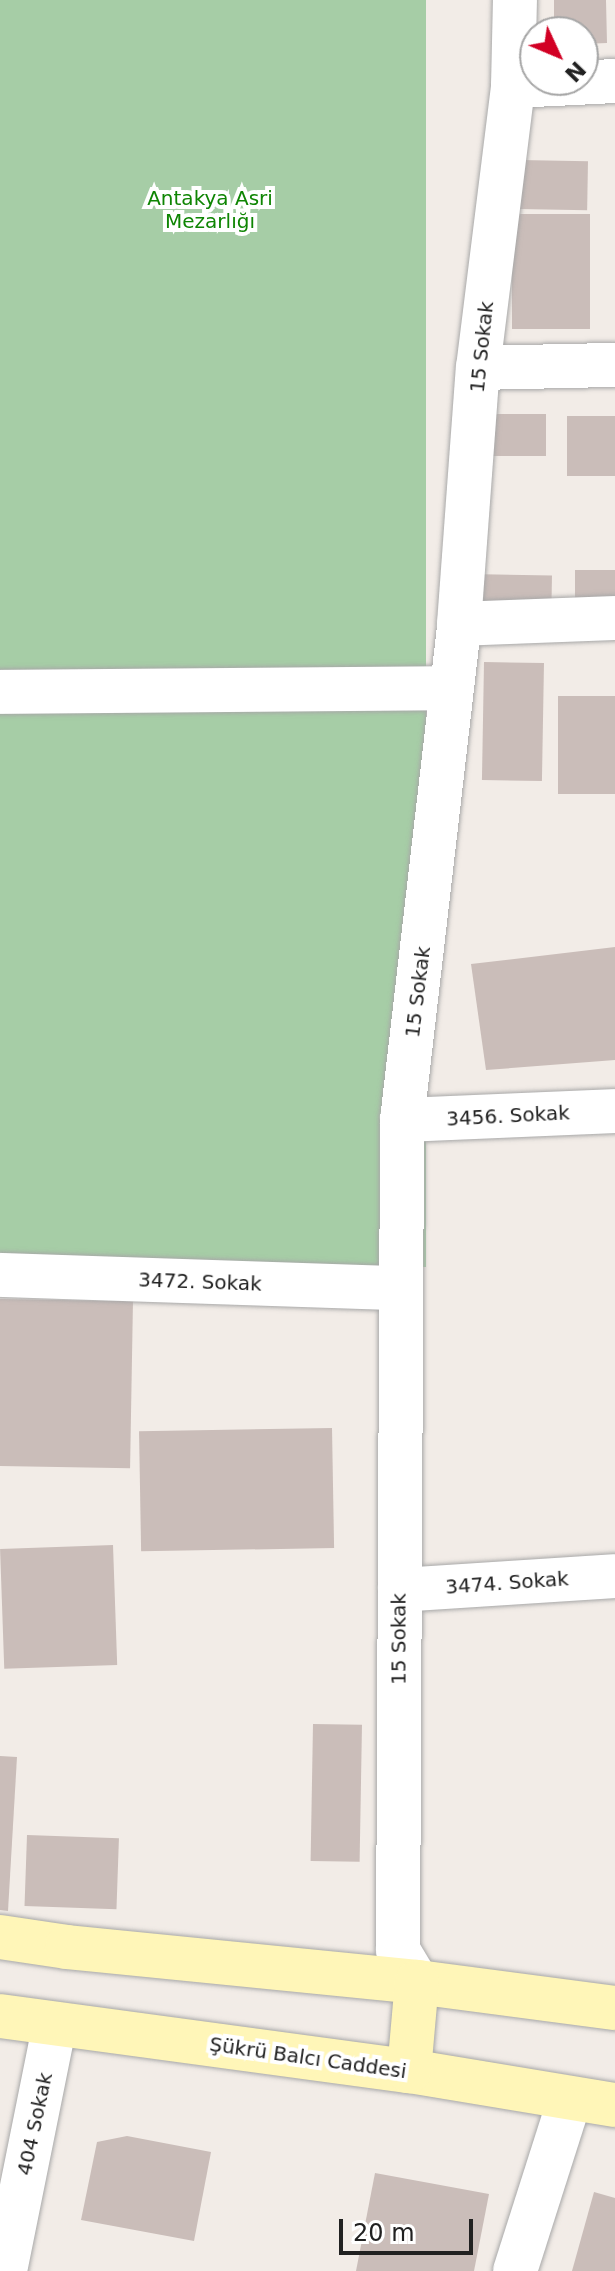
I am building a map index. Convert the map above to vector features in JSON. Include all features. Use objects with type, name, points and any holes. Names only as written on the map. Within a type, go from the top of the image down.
[{"type":"street","name":"15 Sokak","points":[[417,1982],[398,1950],[402,1120],[427,927],[449,688],[459,624],[478,368],[513,86],[515,0]]},
{"type":"street","points":[[513,86],[615,81]]},
{"type":"street","points":[[478,368],[615,365]]},
{"type":"street","points":[[459,624],[615,618]]},
{"type":"street","points":[[0,692],[449,688]]},
{"type":"street","name":"3456. Sokak","points":[[402,1120],[615,1111]]},
{"type":"street","name":"3472. Sokak","points":[[0,1275],[400,1288]]},
{"type":"street","name":"3474. Sokak","points":[[400,1590],[615,1576]]},
{"type":"street","points":[[0,1937],[67,1947],[417,1982],[615,2008]]},
{"type":"street","points":[[409,2071],[417,1982]]},
{"type":"street","name":"Şükrü Balcı Caddesi","points":[[0,2016],[409,2071],[615,2105]]},
{"type":"street","name":"404 Sokak","points":[[5,2271],[55,2024]]},
{"type":"street","points":[[515,2271],[570,2099]]},
{"type":"green space","name":"Antakya Asri Mezarlığı","points":[[0,0],[426,0],[426,1267],[0,1267]]},
{"type":"building","points":[[554,0],[606,0],[607,43],[599,43],[599,16],[554,16]]},
{"type":"building","points":[[520,160],[588,161],[587,210],[519,209]]},
{"type":"building","points":[[512,214],[590,214],[590,329],[512,329]]},
{"type":"building","points":[[485,414],[546,414],[546,456],[485,456]]},
{"type":"building","points":[[567,416],[615,416],[615,476],[567,476]]},
{"type":"building","points":[[575,570],[615,570],[615,610],[575,610]]},
{"type":"building","points":[[470,574],[552,575],[551,612],[469,611]]},
{"type":"building","points":[[484,662],[544,663],[542,781],[482,780]]},
{"type":"building","points":[[558,696],[615,696],[615,794],[558,794]]},
{"type":"building","points":[[615,947],[615,1060],[486,1070],[471,964]]},
{"type":"building","points":[[0,1299],[133,1301],[130,1468],[0,1466]]},
{"type":"building","points":[[332,1428],[334,1548],[141,1551],[139,1431]]},
{"type":"building","points":[[113,1545],[117,1665],[4,1669],[0,1549]]},
{"type":"building","points":[[313,1724],[362,1725],[360,1862],[311,1861]]},
{"type":"building","points":[[0,1756],[17,1757],[8,1911],[0,1910]]},
{"type":"building","points":[[27,1835],[119,1838],[116,1909],[25,1906]]},
{"type":"building","points":[[127,2136],[211,2152],[194,2241],[81,2220],[97,2142]]},
{"type":"building","points":[[375,2173],[489,2194],[474,2271],[356,2271]]},
{"type":"building","points":[[594,2192],[615,2198],[615,2271],[572,2271]]}]
